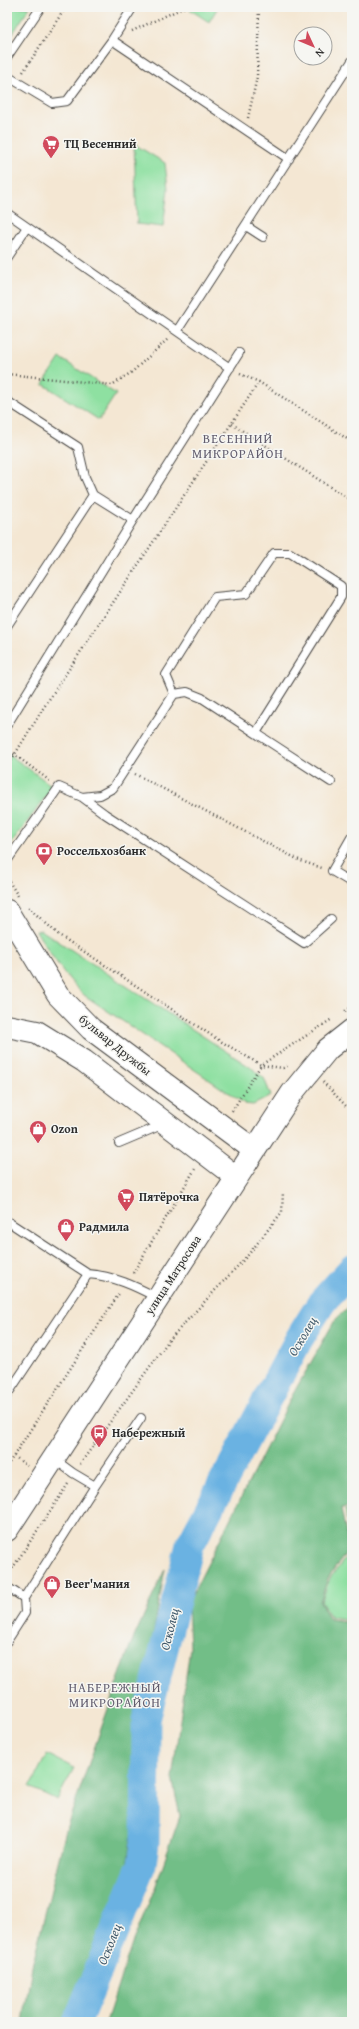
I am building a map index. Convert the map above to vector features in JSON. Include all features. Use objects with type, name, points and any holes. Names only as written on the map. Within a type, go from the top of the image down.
[{"type":"main road","name":"бульвар Дружбы","points":[[7,911],[58,995],[74,1012],[91,1028],[254,1150]]},
{"type":"main road","points":[[7,1026],[37,1032],[84,1061],[164,1124],[236,1177]]},
{"type":"main road","name":"улица Матросова","points":[[7,1530],[292,1093],[328,1049],[352,1030]]},
{"type":"lane","points":[[7,57],[41,7]]},
{"type":"lane","points":[[7,76],[52,104],[67,101],[112,40],[133,7]]},
{"type":"lane","points":[[112,40],[289,159]]},
{"type":"lane","points":[[177,331],[352,61]]},
{"type":"lane","points":[[7,213],[230,368]]},
{"type":"lane","points":[[246,226],[263,238]]},
{"type":"lane","points":[[7,257],[27,227]]},
{"type":"lane","points":[[7,725],[239,353]]},
{"type":"lane","points":[[7,400],[78,447],[85,476],[93,495],[134,520]]},
{"type":"lane","points":[[7,626],[93,495]]},
{"type":"lane","points":[[174,694],[166,675],[215,597],[246,594],[274,553],[290,553],[340,586],[341,597],[256,733]]},
{"type":"lane","points":[[82,797],[100,795],[113,788],[174,694],[187,692],[202,698],[331,782]]},
{"type":"lane","points":[[7,861],[59,787],[82,797],[304,942],[331,919]]},
{"type":"lane","points":[[352,836],[332,871],[352,883]]},
{"type":"lane","points":[[119,1143],[164,1124]]},
{"type":"lane","points":[[7,1221],[88,1274],[104,1275],[127,1282],[158,1298]]},
{"type":"lane","points":[[7,1395],[88,1274]]},
{"type":"lane","points":[[7,1641],[25,1612],[24,1598],[95,1486],[141,1418]]},
{"type":"lane","points":[[54,1459],[73,1473],[95,1486]]},
{"type":"lane","points":[[7,1587],[24,1598]]},
{"type":"path","points":[[14,81],[26,69],[66,7]]},
{"type":"path","points":[[112,40],[185,7]]},
{"type":"path","points":[[246,130],[257,77],[259,7]]},
{"type":"path","points":[[7,374],[112,385],[132,372],[177,331]]},
{"type":"path","points":[[230,368],[259,382],[352,442]]},
{"type":"path","points":[[7,767],[259,382]]},
{"type":"path","points":[[232,424],[352,501]]},
{"type":"path","points":[[7,749],[59,787]]},
{"type":"path","points":[[126,769],[301,861],[332,871]]},
{"type":"path","points":[[7,878],[22,902],[59,935],[216,1039],[261,1065]]},
{"type":"path","points":[[222,1126],[261,1065],[352,1007]]},
{"type":"path","points":[[7,1466],[127,1282],[204,1153]]},
{"type":"path","points":[[7,1577],[73,1473],[169,1340],[248,1255],[282,1212],[283,1192]]},
{"type":"green space","points":[[7,7],[30,7],[7,42]]},
{"type":"green space","points":[[186,7],[218,7],[209,22]]},
{"type":"green space","points":[[134,144],[165,163],[168,189],[163,227],[137,224]]},
{"type":"green space","points":[[60,358],[116,394],[99,420],[43,384]]},
{"type":"green space","points":[[7,753],[51,785],[49,792],[7,850]]},
{"type":"green space","points":[[41,930],[253,1069],[264,1078],[271,1096],[253,1105],[245,1104],[84,995],[64,972],[36,931]]},
{"type":"green space","points":[[352,1303],[352,1507],[341,1508],[349,1549],[328,1578],[320,1602],[330,1619],[352,1622],[352,2022],[106,2022],[132,1943],[155,1888],[180,1816],[172,1778],[190,1648],[188,1603],[293,1394],[335,1320]]},
{"type":"green space","points":[[352,1509],[352,1549],[345,1510]]},
{"type":"green space","points":[[352,1550],[352,1620],[331,1617],[321,1602],[330,1578]]},
{"type":"green space","points":[[165,1569],[133,1747],[134,1818],[126,1873],[82,1976],[65,2022],[23,2022],[32,1966],[67,1826],[130,1646]]},
{"type":"green space","points":[[47,1754],[74,1768],[57,1800],[30,1787]]},
{"type":"waterway","name":"Осколец","points":[[77,2022],[142,1864],[145,1843],[146,1720],[190,1545],[299,1339],[322,1302],[352,1269]]},
{"type":"place","name":"ТЦ Весенний","points":[[51,159]]},
{"type":"place","name":"Россельхозбанк","points":[[44,866]]},
{"type":"place","name":"Ozon","points":[[38,1144]]},
{"type":"place","name":"Пятёрочка","points":[[126,1212]]},
{"type":"place","name":"Радмила","points":[[66,1242]]},
{"type":"place","name":"Набережный","points":[[99,1448]]},
{"type":"place","name":"Beer'мания","points":[[52,1599]]},
{"type":"district","name":"ВЕСЕННИЙ МИКРОРАЙОН","points":[[238,446]]},
{"type":"district","name":"НАБЕРЕЖНЫЙ МИКРОРАЙОН","points":[[115,1694]]}]
